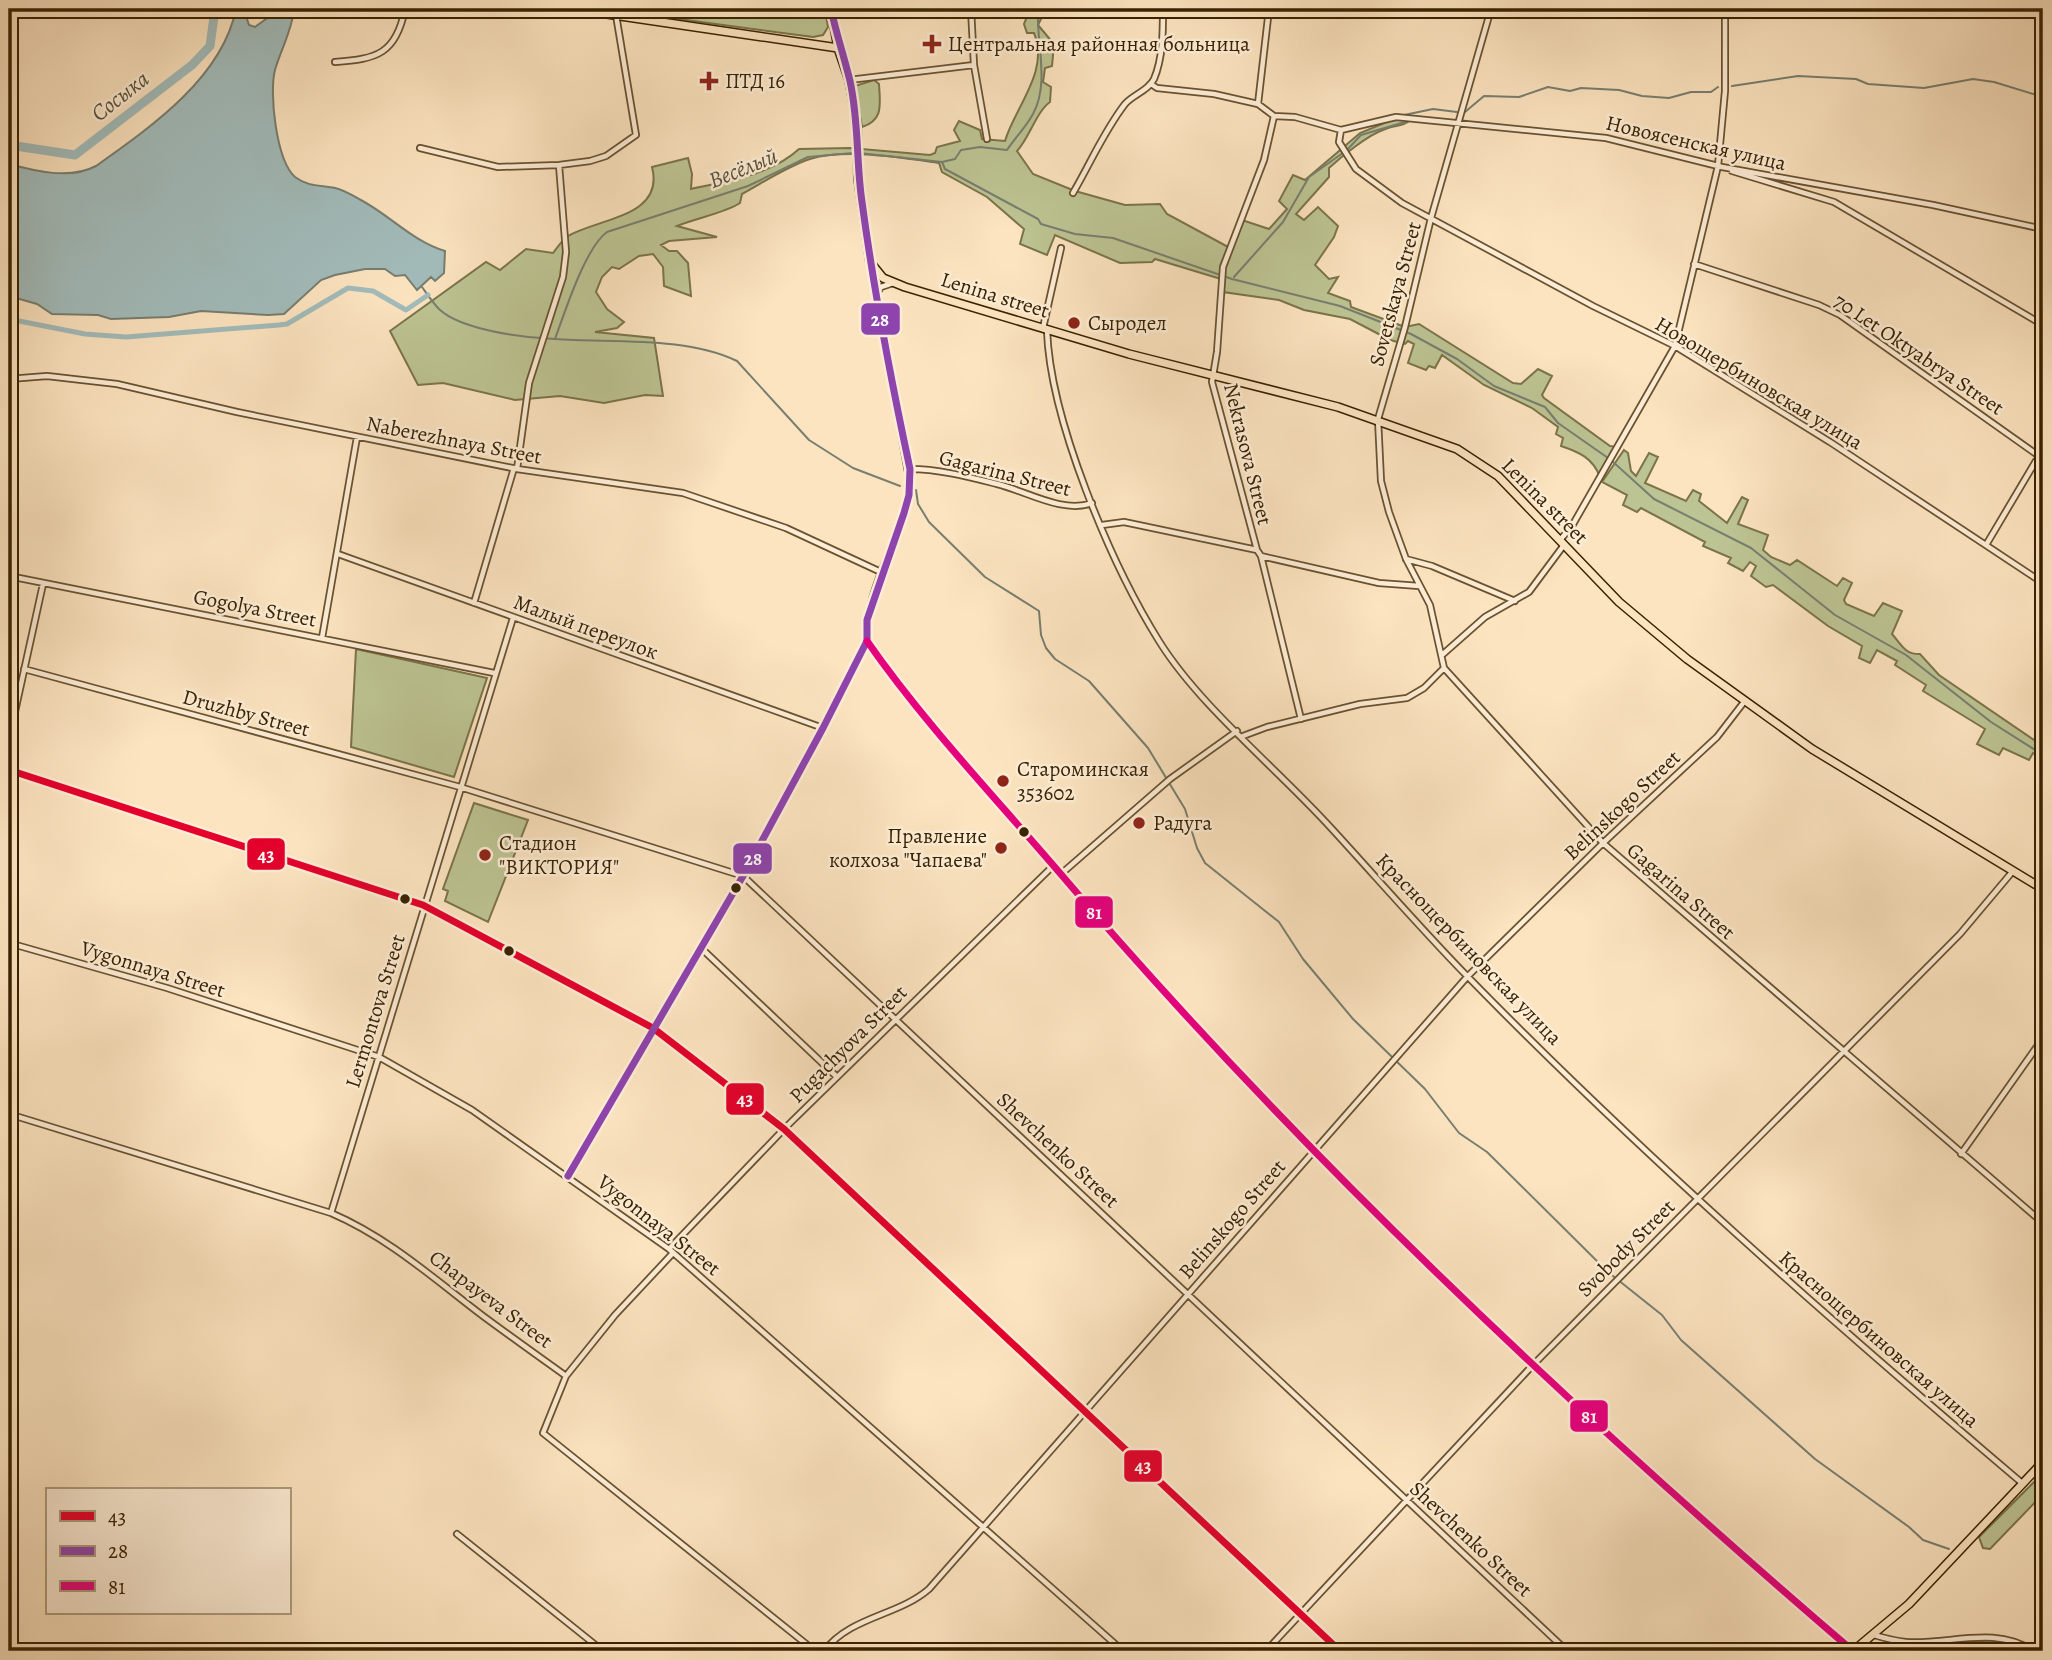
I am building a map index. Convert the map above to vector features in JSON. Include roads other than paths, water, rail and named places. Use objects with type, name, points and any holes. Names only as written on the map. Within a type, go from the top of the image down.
[{"type":"main road","points":[[573,9],[838,48]]},
{"type":"main road","points":[[831,9],[838,48],[849,80],[870,262]]},
{"type":"main road","name":"Lenina street","points":[[870,262],[879,275],[894,283],[1212,377],[1378,419],[1457,449],[1483,464],[1653,632],[1744,702],[1812,749],[2043,889]]},
{"type":"main road","points":[[1853,1651],[1918,1595],[2043,1462]]},
{"type":"street","points":[[335,62],[367,60],[387,49],[397,37],[405,9]]},
{"type":"street","points":[[971,9],[974,65],[987,139]]},
{"type":"street","points":[[1073,194],[1111,124],[1128,100],[1151,84],[1159,62],[1163,9]]},
{"type":"street","points":[[1258,104],[1269,9]]},
{"type":"street","name":"Sovetskaya Street","points":[[1420,586],[1406,559],[1381,481],[1378,419],[1405,327],[1431,218],[1491,9]]},
{"type":"street","points":[[1442,656],[1485,617],[1529,592],[1562,543],[1675,346],[1720,166],[1725,91],[1725,9]]},
{"type":"street","points":[[420,148],[498,166],[559,165],[606,156],[636,135],[616,14]]},
{"type":"street","points":[[849,80],[974,65]]},
{"type":"street","points":[[1151,84],[1161,89],[1205,93],[1258,104],[1275,116],[1295,117],[1341,131]]},
{"type":"street","name":"Nekrasova Street","points":[[1275,116],[1264,160],[1223,267],[1219,330],[1212,377],[1213,393],[1256,550],[1261,556],[1301,719]]},
{"type":"street","name":"Новоясенская улица","points":[[1341,131],[1396,117],[1606,138],[1720,166],[1933,205],[2043,229]]},
{"type":"street","name":"Новощербиновская улица","points":[[1341,131],[1339,142],[1347,155],[1356,169],[1376,186],[1593,306],[1675,346],[1830,442],[2043,583]]},
{"type":"street","points":[[474,603],[516,469],[529,383],[558,299],[566,252],[559,165]]},
{"type":"street","points":[[1720,166],[1834,202],[2043,325]]},
{"type":"street","points":[[1045,329],[1061,248]]},
{"type":"street","points":[[568,1176],[743,876],[823,729],[867,641],[867,620],[909,495],[910,469],[870,262]]},
{"type":"street","name":"70 Let Oktyabrya Street","points":[[1694,264],[1819,305],[1840,316],[2039,456]]},
{"type":"street","points":[[876,295],[881,287],[894,283]]},
{"type":"street","name":"Краснощербиновская улица","points":[[1045,329],[1067,429],[1092,503],[1160,642],[1184,674],[1467,977],[1697,1199],[1830,1321],[2022,1483]]},
{"type":"street","name":"Naberezhnaya Street","points":[[9,379],[47,376],[117,384],[516,469],[699,498],[786,528],[883,573]]},
{"type":"street","points":[[321,638],[357,437]]},
{"type":"street","points":[[1986,544],[2043,449]]},
{"type":"street","name":"Gagarina Street","points":[[910,469],[928,469],[998,484],[1070,506],[1092,503]]},
{"type":"street","points":[[1102,525],[1124,522],[1256,550]]},
{"type":"street","points":[[1244,548],[1253,538]]},
{"type":"street","name":"Малый переулок","points":[[338,554],[823,729]]},
{"type":"street","points":[[1243,736],[1360,704],[1412,696],[1444,668],[1430,606],[1420,586],[1379,583],[1261,556]]},
{"type":"street","points":[[1406,559],[1432,566],[1516,601]]},
{"type":"street","name":"Gogolya Street","points":[[9,576],[494,673]]},
{"type":"street","points":[[9,739],[43,584]]},
{"type":"street","name":"Lermontova Street","points":[[331,1213],[513,618]]},
{"type":"street","points":[[867,641],[1121,945],[1314,1149],[1532,1366],[1853,1651]]},
{"type":"street","name":"Gagarina Street","points":[[1444,668],[1602,843],[2043,1223]]},
{"type":"street","name":"Druzhby Street","points":[[24,669],[460,787]]},
{"type":"street","name":"Belinskogo Street","points":[[824,1651],[851,1627],[917,1599],[1467,977],[1602,843],[1717,737],[1744,702]]},
{"type":"street","points":[[1060,874],[1170,779],[1237,731]]},
{"type":"street","points":[[9,770],[424,905],[653,1028],[784,1129],[1340,1651]]},
{"type":"street","name":"Shevchenko Street","points":[[460,787],[743,876],[1567,1651]]},
{"type":"street","name":"Pugachyova Street","points":[[566,1376],[671,1251],[784,1129],[1053,866]]},
{"type":"street","name":"Svobody Street","points":[[1266,1651],[1532,1366],[1960,934],[2013,871]]},
{"type":"street","name":"Vygonnaya Street","points":[[9,943],[167,988],[379,1057],[472,1110],[671,1251],[826,1385],[1123,1651]]},
{"type":"street","points":[[701,948],[837,1077]]},
{"type":"street","points":[[1961,1154],[2043,1038]]},
{"type":"street","name":"Chapayeva Street","points":[[9,1114],[331,1213],[365,1228],[406,1254],[483,1316],[566,1376]]},
{"type":"street","points":[[566,1376],[543,1433],[815,1651]]},
{"type":"street","points":[[457,1534],[603,1651]]},
{"type":"street","points":[[1874,1635],[1907,1642],[1999,1637],[2018,1642],[2033,1651]]},
{"type":"water","points":[[236,9],[246,9],[250,16],[247,19],[249,25],[255,27],[277,12],[294,9],[275,70],[273,94],[279,141],[288,168],[295,177],[310,184],[348,193],[422,241],[445,251],[444,273],[435,281],[431,277],[417,290],[405,275],[395,276],[385,269],[365,269],[335,275],[321,280],[284,314],[268,315],[201,311],[169,317],[111,319],[98,315],[52,314],[37,304],[9,296],[9,164],[64,173],[75,173],[96,166],[161,117],[200,79],[228,34]]},
{"type":"waterway","name":"Сосыка","points":[[9,145],[75,155],[192,65],[210,46],[215,9]]},
{"type":"waterway","name":"Весёлый","points":[[859,153],[942,162],[955,159],[961,150],[980,147],[1007,150],[1033,114],[1041,89],[1038,9]]},
{"type":"waterway","points":[[1732,86],[1798,76],[1856,79],[1868,84],[1924,88],[1973,79],[1994,82],[2043,97]]},
{"type":"waterway","points":[[1465,112],[1484,96],[1519,97],[1548,87],[1570,91],[1581,88],[1619,90],[1642,96],[1669,98],[1691,92],[1711,92],[1718,87]]},
{"type":"waterway","points":[[1234,277],[1283,222],[1309,177],[1347,150],[1361,135],[1405,122],[1404,115],[1433,109],[1457,112]]},
{"type":"waterway","name":"Весёлый","points":[[422,287],[439,309],[462,322],[510,335],[555,339],[584,266],[599,240],[607,232],[748,186],[808,157],[853,153]]},
{"type":"waterway","points":[[942,162],[945,169],[1038,219],[1041,224],[1075,234],[1113,238],[1232,279],[1340,306],[1411,334],[1457,359],[1494,386],[1545,407],[1558,423],[1608,458]]},
{"type":"waterway","points":[[9,319],[85,334],[126,337],[287,324],[348,288],[373,291],[406,310],[428,295]]},
{"type":"waterway","points":[[555,339],[672,344],[717,353],[737,361],[809,440],[853,468],[900,486]]},
{"type":"waterway","points":[[1612,461],[1654,499],[1751,548],[1835,615],[1906,655],[1991,722],[2043,755]]},
{"type":"waterway","points":[[916,490],[918,504],[929,522],[985,577],[1039,611],[1041,635],[1046,648],[1055,659],[1089,681],[1148,748],[1185,809],[1197,848],[1205,863],[1279,922],[1303,959],[1353,1019],[1425,1089],[1459,1133],[1487,1152],[1608,1272],[1662,1315],[1681,1340],[1815,1459],[1923,1540],[1949,1549]]},
{"type":"place","name":"Центральная районная больница","points":[[932,44]]},
{"type":"place","name":"ПТД 16","points":[[709,81]]},
{"type":"place","name":"Сыродел","points":[[1074,323]]},
{"type":"place","name":"Староминская 353602","points":[[1003,781]]},
{"type":"place","name":"Радуга","points":[[1139,823]]},
{"type":"place","name":"Правление колхоза \"Чапаева\"","points":[[1001,848]]},
{"type":"place","name":"Стадион \"ВИКТОРИЯ\"","points":[[485,855]]}]
